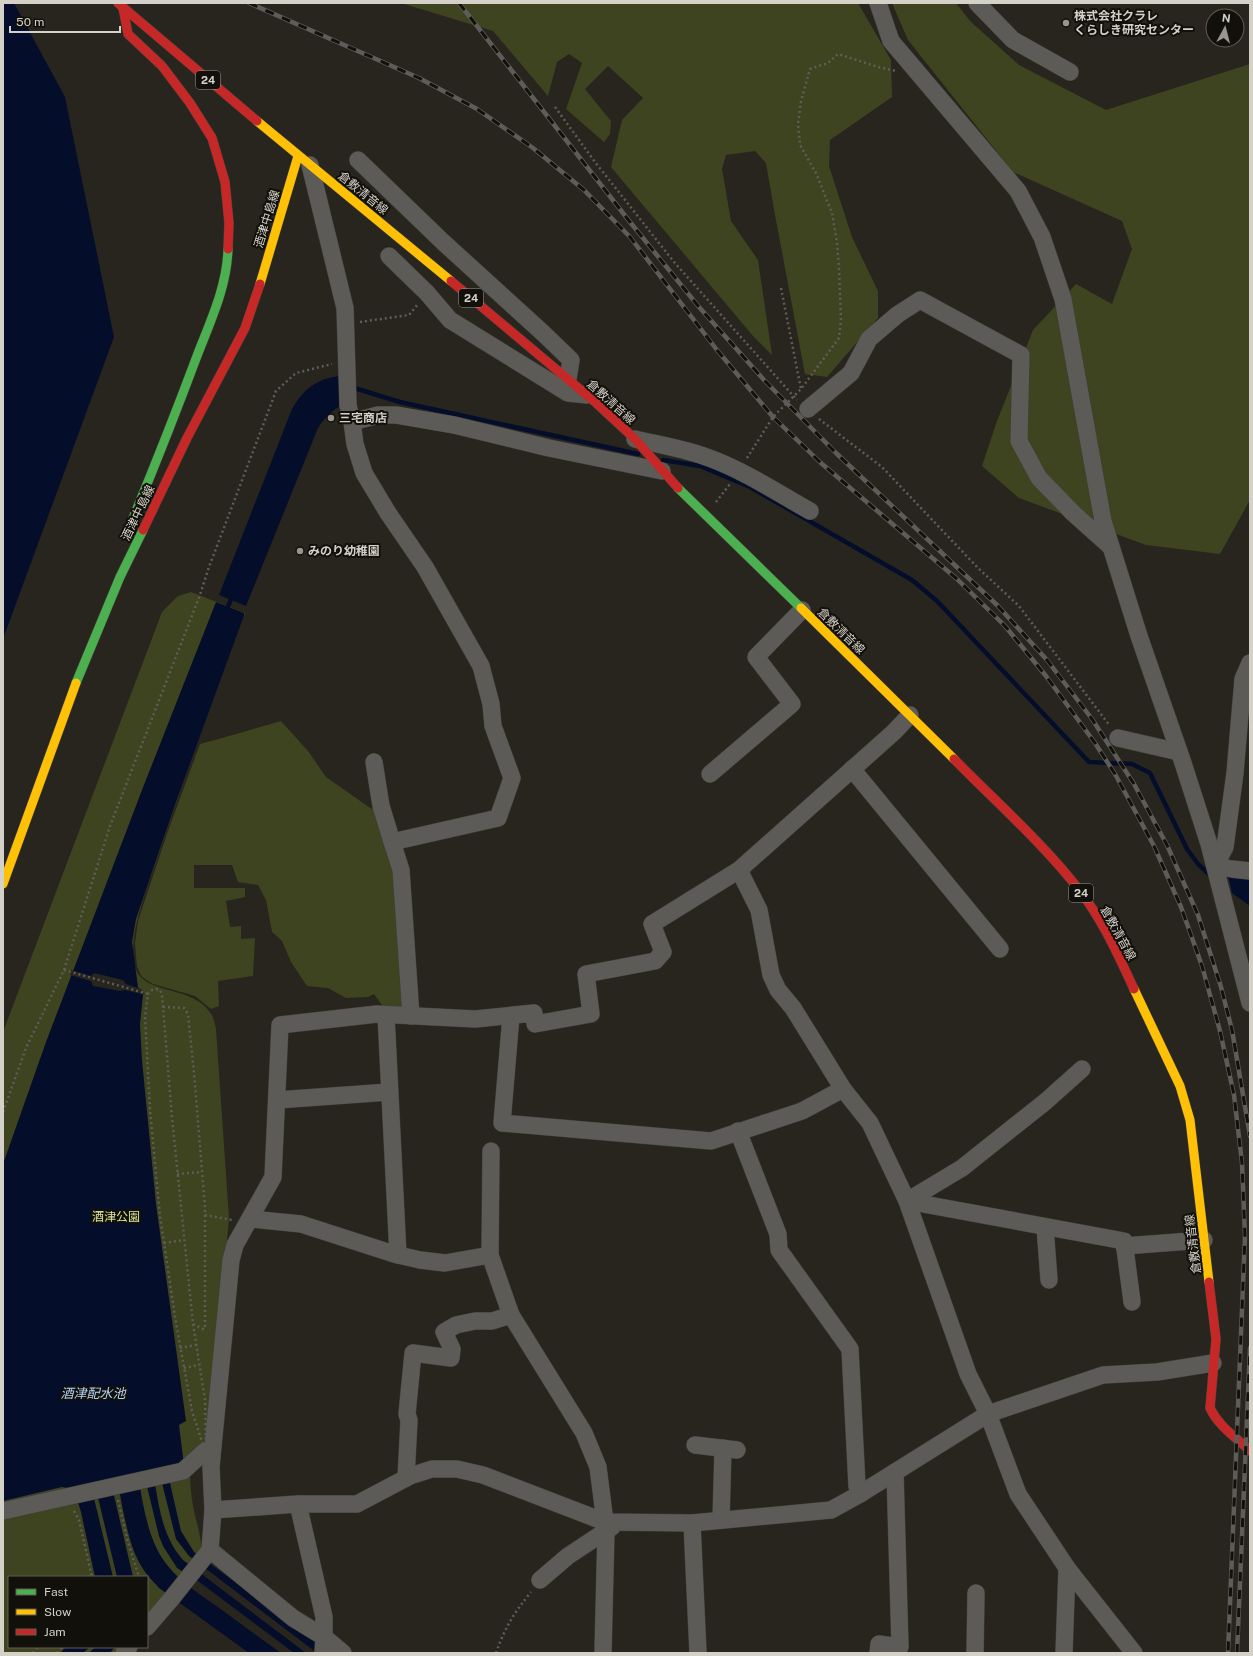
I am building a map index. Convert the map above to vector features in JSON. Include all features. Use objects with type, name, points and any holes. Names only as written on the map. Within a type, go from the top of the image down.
[{"type":"main road","name":"倉敷清音線","points":[[120,5],[587,395],[637,442],[660,468],[802,610],[910,715],[1050,856],[1080,891],[1108,934],[1180,1086],[1186,1102],[1193,1138],[1216,1339],[1210,1408],[1213,1417],[1220,1425],[1250,1451]]},
{"type":"main road","points":[[120,5],[128,34],[162,66],[190,103],[212,138],[225,182],[230,223],[228,259],[221,294],[168,434],[128,530]]},
{"type":"main road","name":"酒津中島線","points":[[3,884],[92,644],[120,577],[184,445],[245,328],[304,160]]},
{"type":"main road","points":[[92,644],[119,558]]},
{"type":"street","points":[[878,3],[891,41],[1018,191],[1042,237],[1063,299],[1103,521],[1139,636],[1209,844],[1250,1003]]},
{"type":"street","points":[[977,3],[1013,40],[1070,72]]},
{"type":"street","points":[[304,160],[345,308],[348,405],[355,444],[364,473],[388,513],[425,567],[481,666],[491,704],[493,726],[512,778],[498,818],[392,842]]},
{"type":"street","points":[[358,160],[443,242],[571,360],[568,379]]},
{"type":"street","points":[[389,256],[427,293],[450,320],[568,393],[587,395]]},
{"type":"street","points":[[808,409],[851,373],[869,339],[897,315],[920,300],[1021,355],[1019,441],[1038,478],[1072,513],[1111,547]]},
{"type":"street","points":[[352,422],[378,415],[396,415],[454,425],[549,448],[660,468]]},
{"type":"street","points":[[637,442],[684,450],[712,459],[810,511]]},
{"type":"street","points":[[710,774],[792,704],[756,657],[802,610]]},
{"type":"street","points":[[1215,868],[1225,847],[1235,773],[1243,679],[1250,663]]},
{"type":"street","points":[[148,1626],[208,1553],[213,1510],[211,1467],[231,1260],[235,1245],[250,1221],[273,1177],[280,1024],[377,1014],[475,1019],[534,1014],[535,1024],[591,1014],[586,974],[655,961],[663,952],[652,924],[739,870],[894,732],[910,715]]},
{"type":"street","points":[[1118,738],[1179,752]]},
{"type":"street","points":[[374,762],[381,806],[401,870],[411,1016]]},
{"type":"street","points":[[852,769],[1000,949]]},
{"type":"street","points":[[1215,868],[1250,871]]},
{"type":"street","points":[[739,870],[759,910],[771,975],[778,990],[793,1008],[843,1089],[870,1123],[907,1201],[968,1374],[988,1414],[1018,1494],[1067,1568],[1134,1653]]},
{"type":"street","points":[[386,1015],[398,1255]]},
{"type":"street","points":[[511,1016],[502,1123],[711,1141],[802,1111],[843,1089]]},
{"type":"street","points":[[907,1201],[962,1168],[1045,1102],[1082,1068]]},
{"type":"street","points":[[277,1100],[389,1092]]},
{"type":"street","points":[[738,1131],[778,1234],[779,1250],[850,1349],[857,1486],[860,1494]]},
{"type":"street","points":[[491,1151],[490,1255],[511,1315],[584,1433],[598,1467],[610,1525],[603,1652]]},
{"type":"street","points":[[907,1201],[1124,1241],[1132,1302]]},
{"type":"street","points":[[250,1221],[301,1224],[398,1255],[445,1263],[490,1255]]},
{"type":"street","points":[[1044,1227],[1049,1280]]},
{"type":"street","points":[[1124,1246],[1204,1240]]},
{"type":"street","points":[[406,1478],[409,1420],[406,1414],[413,1353],[451,1358],[452,1349],[444,1332],[456,1325],[475,1321],[492,1321],[511,1315]]},
{"type":"street","points":[[213,1510],[298,1504],[357,1504],[406,1478],[432,1469],[457,1469],[483,1475],[610,1525],[692,1523],[832,1510],[988,1414],[1103,1375],[1158,1372],[1213,1362]]},
{"type":"street","points":[[695,1445],[730,1449],[721,1520]]},
{"type":"street","points":[[3,1511],[183,1471],[205,1451]]},
{"type":"street","points":[[878,1653],[879,1644],[900,1647],[895,1472]]},
{"type":"street","points":[[298,1504],[324,1618],[323,1645]]},
{"type":"street","points":[[692,1523],[698,1653]]},
{"type":"street","points":[[540,1580],[568,1556],[610,1525]]},
{"type":"street","points":[[208,1553],[293,1618],[323,1645],[343,1652]]},
{"type":"street","points":[[1064,1653],[1067,1568]]},
{"type":"street","points":[[975,1653],[976,1593]]},
{"type":"path","points":[[739,472],[773,417],[801,389],[839,338],[841,319],[837,244],[832,213],[816,173],[800,145],[798,124],[801,101],[810,69],[828,62],[838,54],[878,67],[903,72],[918,73]]},
{"type":"path","points":[[555,108],[595,162],[674,262],[793,396],[882,467],[977,567],[1019,606],[1118,738]]},
{"type":"path","points":[[781,288],[801,389]]},
{"type":"path","points":[[346,324],[409,315],[427,293]]},
{"type":"path","points":[[3,1112],[26,1048],[64,970],[110,826],[200,595],[209,567],[276,391],[296,373],[334,364],[347,373]]},
{"type":"path","points":[[64,970],[148,994]]},
{"type":"path","points":[[156,989],[160,990],[162,995],[164,1037],[184,1240],[196,1345],[205,1400],[205,1451],[192,1411],[180,1348],[164,1243],[150,1110],[145,1016],[148,994],[152,990],[156,989]]},
{"type":"path","points":[[163,1007],[184,1008],[188,1014],[205,1215],[205,1330]]},
{"type":"path","points":[[177,1174],[202,1172]]},
{"type":"path","points":[[205,1215],[250,1221]]},
{"type":"path","points":[[164,1243],[184,1240]]},
{"type":"path","points":[[180,1348],[196,1345]]},
{"type":"path","points":[[184,1368],[199,1365]]},
{"type":"path","points":[[118,1496],[128,1542],[139,1576]]},
{"type":"path","points":[[64,1498],[79,1520],[92,1576]]},
{"type":"path","points":[[496,1653],[503,1632],[513,1613],[540,1580]]},
{"type":"green space","points":[[401,3],[858,3],[891,60],[892,97],[830,140],[829,166],[852,237],[878,291],[878,318],[827,377],[805,374],[766,163],[755,151],[726,155],[722,169],[731,221],[758,260],[772,355],[753,336],[611,167],[622,120],[643,98],[608,66],[585,89],[611,121],[610,134],[604,142],[566,109],[582,63],[569,54],[557,62],[548,96],[493,31]]},
{"type":"green space","points":[[892,3],[956,3],[970,21],[1019,65],[1106,110],[1250,64],[1250,500],[1220,554],[1146,545],[1019,498],[982,466],[997,421],[1033,330],[1076,284],[1112,304],[1132,249],[1122,221],[1013,172],[908,40]]},
{"type":"green space","name":"酒津公園","points":[[191,592],[245,613],[180,791],[140,908],[136,924],[133,954],[135,967],[140,976],[158,987],[194,998],[204,1005],[212,1015],[216,1029],[229,1218],[208,1451],[190,1471],[192,1502],[200,1534],[202,1552],[148,1617],[148,1576],[8,1576],[8,1648],[121,1648],[117,1653],[3,1653],[3,1032],[162,612],[178,596]]},
{"type":"green space","points":[[281,721],[308,751],[326,777],[376,812],[396,874],[403,1009],[384,1008],[374,994],[368,997],[346,998],[328,988],[307,986],[291,962],[282,941],[272,932],[266,900],[258,885],[238,882],[232,865],[194,865],[194,888],[245,888],[245,897],[226,901],[230,927],[241,926],[241,939],[255,938],[253,976],[218,981],[219,1006],[211,1009],[195,996],[153,984],[141,976],[137,966],[135,943],[138,921],[168,831],[200,744]]},
{"type":"water","points":[[3,3],[14,3],[65,97],[114,337],[3,639]]},
{"type":"water","points":[[339,376],[344,404],[329,414],[318,428],[246,606],[219,595],[292,409],[301,396],[311,386],[331,377]]},
{"type":"water","name":"酒津配水池","points":[[216,602],[244,613],[176,802],[136,919],[132,942],[138,987],[143,995],[140,1024],[142,1060],[156,1204],[186,1421],[179,1425],[184,1465],[167,1470],[181,1531],[194,1552],[317,1643],[317,1653],[189,1556],[176,1539],[159,1471],[153,1473],[159,1508],[165,1530],[183,1560],[306,1653],[294,1653],[198,1581],[177,1568],[163,1546],[159,1536],[144,1474],[138,1475],[147,1522],[157,1549],[169,1568],[194,1590],[281,1653],[249,1653],[159,1588],[141,1566],[133,1550],[117,1480],[113,1491],[133,1576],[117,1576],[95,1485],[91,1486],[113,1576],[95,1576],[77,1499],[67,1488],[62,1487],[3,1501],[3,1164],[46,1042],[142,790]]},
{"type":"water","points":[[1228,874],[1250,876],[1250,906],[1232,893]]},
{"type":"water","points":[[65,1648],[89,1648],[83,1653],[60,1653]]},
{"type":"water","points":[[94,1648],[114,1648],[110,1653],[89,1653]]},
{"type":"pier","points":[[71,970],[91,976],[94,973],[123,980],[126,984],[141,989],[145,995],[125,990],[120,991],[93,986],[91,981],[70,975]]},
{"type":"waterway","points":[[351,387],[400,402],[638,454]]},
{"type":"waterway","points":[[663,460],[700,466],[750,487],[912,580],[937,601],[1089,762],[1132,764],[1150,773],[1187,849],[1198,864],[1213,876]]},
{"type":"waterway","points":[[226,612],[233,594]]},
{"type":"railway","points":[[249,3],[419,78],[477,109],[533,148],[584,190],[630,237],[717,350],[773,417],[821,463],[957,579],[1005,626],[1046,676],[1095,743],[1115,774],[1154,846],[1181,907],[1202,966],[1220,1031],[1234,1095],[1242,1163],[1245,1236],[1228,1653]]},
{"type":"railway","points":[[459,3],[630,222],[699,307],[764,380],[836,453],[997,605],[1047,660],[1092,719],[1134,784],[1167,845],[1198,915],[1221,987],[1232,1030],[1250,1136]]},
{"type":"railway","points":[[1237,1653],[1250,1348]]},
{"type":"traffic: fast","points":[[131,523],[165,440],[217,304],[225,277],[228,249]]},
{"type":"traffic: fast","points":[[678,488],[801,608]]},
{"type":"traffic: fast","points":[[76,683],[120,577],[143,530]]},
{"type":"traffic: slow","points":[[257,121],[451,281]]},
{"type":"traffic: slow","points":[[260,284],[298,156]]},
{"type":"traffic: slow","points":[[801,608],[954,759]]},
{"type":"traffic: slow","points":[[3,884],[76,683]]},
{"type":"traffic: slow","points":[[1134,989],[1180,1086],[1190,1120],[1209,1282]]},
{"type":"traffic: jam","points":[[118,3],[257,121]]},
{"type":"traffic: jam","points":[[123,8],[128,34],[162,66],[190,103],[212,138],[225,182],[229,223],[228,249]]},
{"type":"traffic: jam","points":[[451,281],[595,402],[635,439],[678,488]]},
{"type":"traffic: jam","points":[[143,530],[187,438],[245,328],[260,284]]},
{"type":"traffic: jam","points":[[954,759],[1051,856],[1080,891],[1103,926],[1134,989]]},
{"type":"traffic: jam","points":[[1209,1282],[1216,1339],[1210,1408],[1218,1421],[1250,1451]]},
{"type":"place","name":"株式会社クラレ くらしき研究センター","points":[[1066,23]]},
{"type":"place","name":"三宅商店","points":[[331,418]]},
{"type":"place","name":"みのり幼稚園","points":[[300,551]]}]
